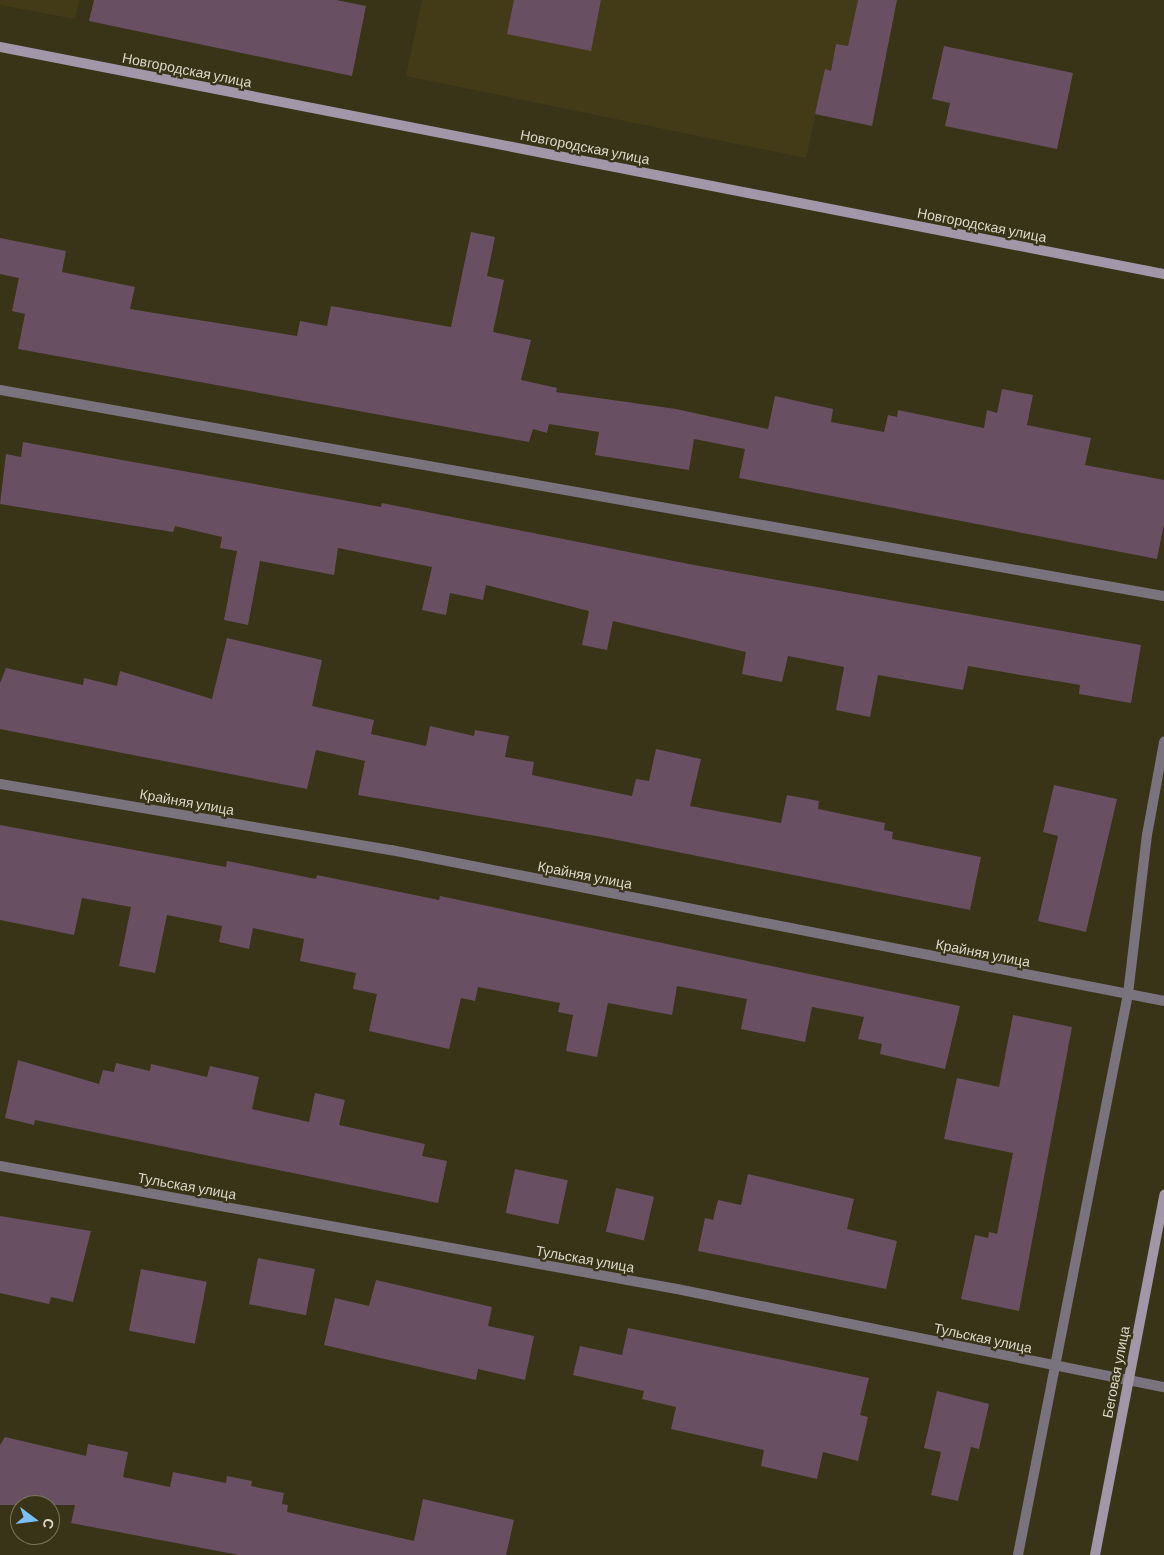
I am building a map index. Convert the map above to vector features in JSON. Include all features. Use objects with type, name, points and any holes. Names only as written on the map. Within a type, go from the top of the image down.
[{"type":"street","name":"Новгородская улица","points":[[0,47],[1164,274]]},
{"type":"street","points":[[0,390],[1164,596]]},
{"type":"street","points":[[1018,1555],[1057,1367],[1128,994],[1147,835],[1164,742]]},
{"type":"street","name":"Крайняя улица","points":[[0,784],[391,850],[1164,1002]]},
{"type":"street","name":"Тульская улица","points":[[0,1166],[677,1289],[1057,1367],[1164,1387]]},
{"type":"street","name":"Беговая улица","points":[[1095,1555],[1164,1195]]},
{"type":"shaded area","points":[[0,0],[79,0],[75,19],[0,5]]},
{"type":"shaded area","points":[[422,0],[858,0],[848,46],[836,44],[831,71],[825,70],[806,158],[406,76]]},
{"type":"building","points":[[94,0],[336,0],[366,6],[352,76],[89,21]]},
{"type":"building","points":[[514,0],[601,0],[591,51],[507,34]]},
{"type":"building","points":[[858,0],[897,0],[872,126],[815,114],[825,69],[831,71],[836,44],[848,46]]},
{"type":"building","points":[[944,46],[1073,73],[1057,149],[945,126],[950,103],[932,99]]},
{"type":"building","points":[[471,232],[495,237],[487,276],[504,280],[493,332],[531,340],[521,380],[557,388],[556,392],[676,409],[768,429],[775,396],[833,409],[831,422],[884,432],[888,415],[897,417],[898,410],[984,428],[987,410],[997,413],[1002,389],[1033,395],[1027,425],[1091,438],[1085,465],[1164,480],[1164,524],[1157,559],[739,478],[745,449],[694,439],[689,470],[595,455],[599,432],[549,424],[547,433],[533,429],[529,442],[18,349],[25,314],[12,311],[19,278],[0,274],[0,238],[66,251],[62,272],[135,287],[130,309],[297,336],[300,321],[327,326],[331,306],[451,327]]},
{"type":"building","points":[[23,442],[381,507],[382,503],[694,565],[1141,645],[1131,703],[1079,694],[1080,685],[968,666],[963,690],[878,675],[870,717],[836,710],[844,667],[788,656],[782,682],[742,674],[746,652],[613,621],[607,650],[582,645],[589,611],[486,585],[483,600],[450,593],[446,615],[422,610],[432,567],[338,548],[334,575],[260,561],[248,625],[224,620],[237,551],[220,548],[222,537],[175,526],[173,532],[0,504],[6,454],[21,457]]},
{"type":"building","points":[[227,638],[322,660],[312,706],[374,720],[371,734],[426,746],[430,726],[474,736],[475,730],[509,736],[505,757],[534,762],[532,775],[632,796],[636,779],[649,781],[656,749],[701,759],[690,806],[781,823],[787,795],[819,801],[818,809],[885,823],[884,830],[893,832],[892,839],[981,857],[970,910],[602,837],[358,795],[365,761],[316,750],[307,789],[0,729],[0,683],[6,668],[83,685],[84,678],[117,686],[120,671],[212,699]]},
{"type":"building","points":[[1054,785],[1117,799],[1086,932],[1038,921],[1058,836],[1043,832]]},
{"type":"building","points":[[0,825],[226,867],[227,861],[316,879],[317,875],[439,900],[440,896],[960,1006],[945,1069],[880,1054],[882,1044],[858,1039],[864,1017],[812,1007],[805,1042],[741,1029],[747,999],[677,986],[672,1015],[608,1003],[597,1057],[566,1051],[573,1015],[558,1012],[560,1003],[478,987],[475,1001],[461,998],[449,1049],[369,1031],[377,994],[353,989],[356,973],[300,961],[304,939],[253,928],[249,949],[219,942],[222,926],[167,915],[155,973],[119,966],[131,907],[82,898],[74,935],[0,920]]},
{"type":"building","points":[[1013,1015],[1072,1027],[1019,1311],[961,1299],[975,1235],[988,1238],[989,1232],[997,1234],[1013,1153],[944,1139],[957,1078],[999,1087]]},
{"type":"building","points":[[18,1060],[99,1084],[103,1070],[114,1072],[116,1063],[150,1071],[151,1064],[207,1077],[210,1066],[259,1077],[252,1109],[309,1122],[315,1093],[345,1100],[339,1125],[425,1144],[422,1156],[447,1161],[438,1203],[35,1120],[34,1125],[5,1118]]},
{"type":"building","points":[[515,1169],[568,1180],[558,1224],[506,1213]]},
{"type":"building","points":[[748,1174],[854,1199],[847,1229],[897,1241],[886,1289],[698,1251],[705,1218],[713,1220],[718,1200],[741,1205]]},
{"type":"building","points":[[616,1188],[654,1197],[644,1241],[606,1232]]},
{"type":"building","points":[[0,1216],[91,1231],[73,1302],[51,1297],[49,1304],[0,1293]]},
{"type":"building","points":[[258,1258],[315,1269],[306,1315],[249,1304]]},
{"type":"building","points":[[141,1269],[207,1282],[195,1344],[129,1331]]},
{"type":"building","points":[[376,1280],[492,1307],[488,1326],[534,1336],[525,1380],[478,1369],[476,1380],[324,1345],[335,1298],[369,1306]]},
{"type":"building","points":[[628,1328],[869,1378],[860,1415],[868,1417],[858,1461],[823,1452],[817,1479],[761,1466],[764,1450],[671,1429],[676,1407],[642,1399],[644,1391],[573,1375],[580,1346],[622,1355]]},
{"type":"building","points":[[937,1391],[989,1404],[979,1449],[971,1447],[958,1501],[931,1495],[941,1452],[924,1448]]},
{"type":"building","points":[[5,1437],[86,1456],[88,1444],[128,1452],[123,1477],[170,1487],[173,1472],[226,1483],[227,1476],[252,1481],[251,1486],[284,1493],[282,1504],[288,1505],[287,1512],[414,1541],[423,1499],[514,1520],[506,1555],[239,1555],[71,1523],[75,1505],[60,1505],[60,1495],[10,1495],[10,1505],[0,1505],[0,1445]]}]
